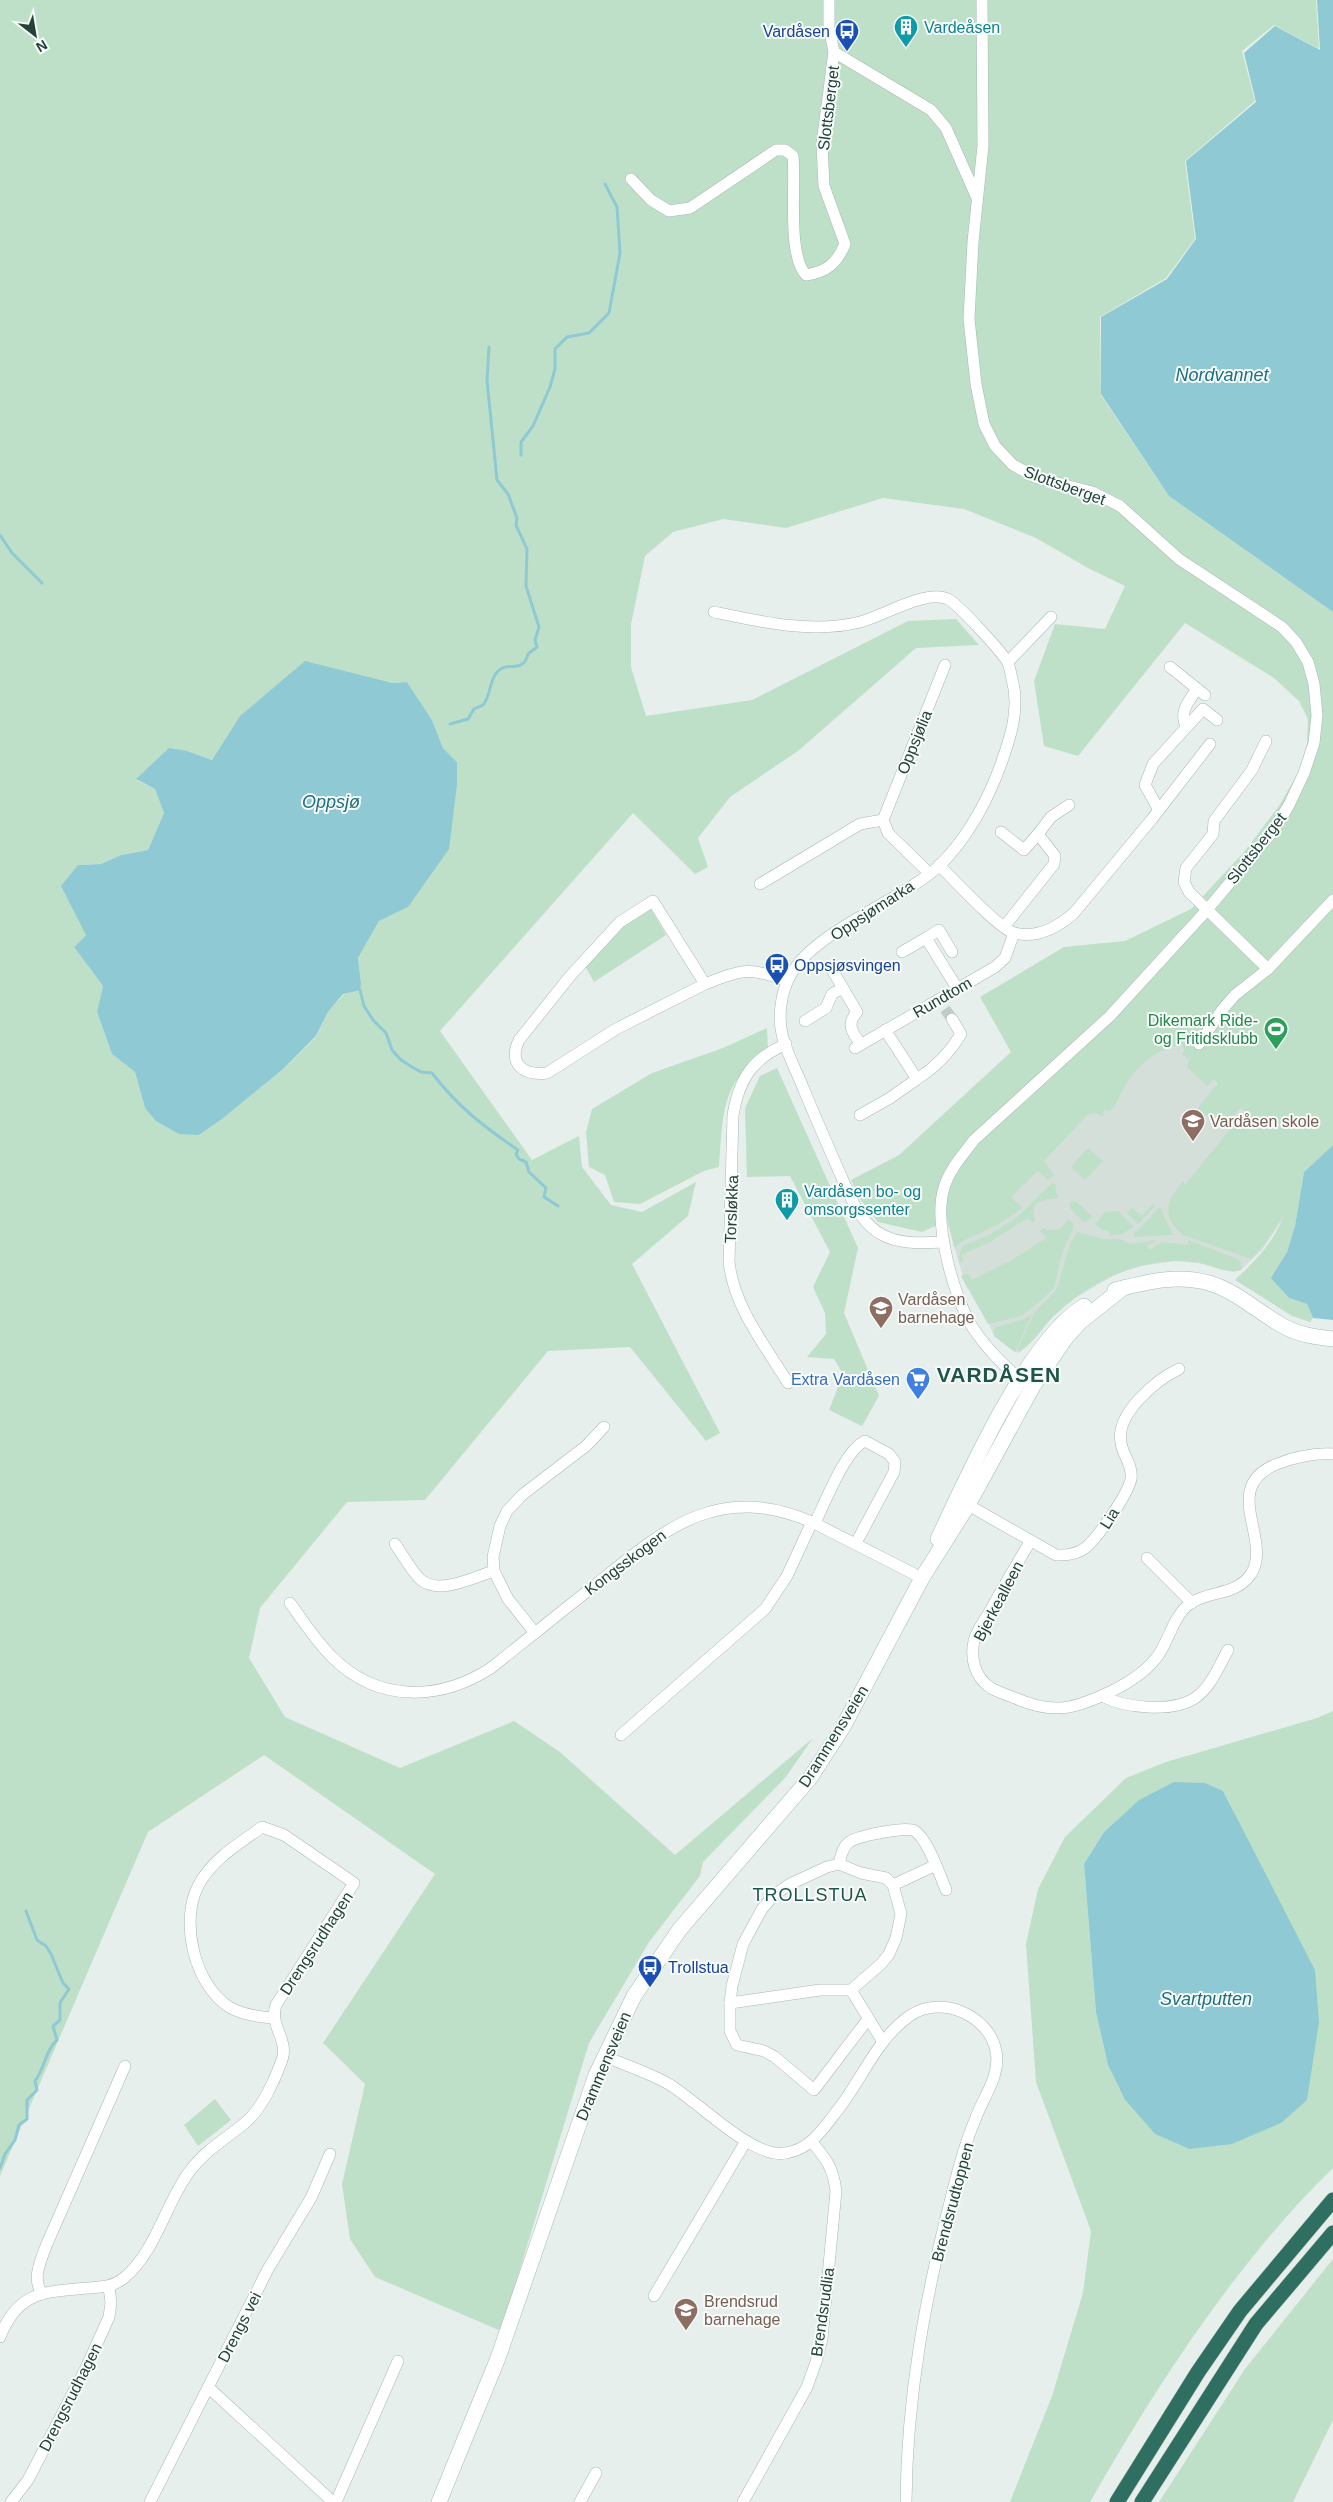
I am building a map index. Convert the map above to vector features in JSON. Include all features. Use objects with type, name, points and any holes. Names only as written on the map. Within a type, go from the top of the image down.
[{"type":"highway","points":[[1117,2502],[1198,2372],[1240,2311],[1333,2200]]},
{"type":"highway","points":[[1142,2502],[1200,2408],[1256,2324],[1333,2233]]},
{"type":"main road","name":"Drammensveien","points":[[439,2502],[498,2358],[604,2056],[634,1996],[680,1929],[788,1806],[819,1765],[847,1719],[1027,1383],[1080,1322],[1123,1288],[1152,1280],[1174,1279],[1209,1284],[1224,1289],[1286,1328],[1298,1333],[1333,1339]]},
{"type":"street","name":"Slottsberget","points":[[631,179],[651,200],[669,211],[690,208],[776,150],[786,150],[793,156],[795,252],[801,269],[806,275],[820,273],[834,264],[845,244],[828,203],[824,186],[822,144],[834,52],[829,27],[829,0]]},
{"type":"street","name":"Slottsberget","points":[[982,0],[983,146],[977,198],[969,319],[984,424],[996,446],[1013,465],[1035,477],[1092,492],[1120,506],[1179,559],[1282,627],[1296,642],[1308,662],[1314,684],[1317,715],[1314,743],[1304,773],[1289,805],[1273,831],[1207,910],[1110,1016],[997,1119],[958,1161],[944,1188],[939,1214],[943,1242],[959,1295],[972,1327],[1027,1383]]},
{"type":"street","name":"Slottsberget","points":[[834,52],[931,110],[946,128],[977,198]]},
{"type":"street","name":"Oppsjømarka","points":[[714,612],[813,627],[832,627],[882,616],[918,600],[932,597],[949,600],[962,611],[1008,662],[1016,703],[1010,736],[986,801],[939,865],[812,948],[798,963],[787,981],[781,1006],[782,1033],[786,1044],[839,1173],[858,1212],[881,1235],[898,1242],[943,1242]]},
{"type":"street","points":[[1008,662],[1051,616]]},
{"type":"street","name":"Oppsjølia","points":[[883,820],[945,665]]},
{"type":"street","points":[[1170,667],[1201,692],[1184,708],[1183,719],[1186,726]]},
{"type":"street","points":[[1159,810],[1144,785],[1153,764],[1203,709],[1217,720]]},
{"type":"street","points":[[1266,741],[1252,770],[1214,821],[1213,834],[1186,868],[1184,882],[1189,892],[1268,969]]},
{"type":"street","points":[[939,865],[1009,930],[1042,933],[1060,925],[1074,913],[1159,810],[1210,744]]},
{"type":"street","points":[[1001,832],[1028,853],[1038,834],[1051,816],[1069,805]]},
{"type":"street","points":[[760,884],[860,824],[883,820],[888,833],[929,873]]},
{"type":"street","name":"Rundtom","points":[[842,988],[857,1012],[850,1027],[858,1046],[885,1030],[942,1004],[957,988],[995,967],[1005,958],[1009,930],[1054,864],[1055,856],[1038,834]]},
{"type":"street","points":[[1199,1044],[1222,1010],[1236,995],[1268,969],[1333,900]]},
{"type":"street","points":[[705,984],[653,901],[620,922],[571,975],[519,1040],[514,1051],[516,1060],[523,1070],[535,1074],[547,1072],[616,1029],[705,984],[741,971],[774,976],[787,981]]},
{"type":"street","points":[[902,952],[939,930],[957,949],[939,960]]},
{"type":"street","points":[[926,938],[957,988]]},
{"type":"street","points":[[805,1020],[826,1008],[832,994],[842,988],[831,968]]},
{"type":"street","points":[[860,1115],[936,1067],[951,1051],[961,1034],[952,1019]]},
{"type":"street","points":[[885,1030],[917,1080]]},
{"type":"street","name":"Torsløkka","points":[[786,1044],[754,1065],[742,1078],[736,1094],[733,1115],[729,1261],[730,1277],[738,1297],[788,1383]]},
{"type":"street","name":"Lia","points":[[962,1502],[985,1513],[1056,1556],[1073,1554],[1083,1550],[1098,1536],[1131,1479],[1130,1464],[1121,1444],[1120,1434],[1124,1421],[1144,1393],[1179,1369]]},
{"type":"street","points":[[535,1633],[508,1599],[494,1571],[496,1542],[507,1511],[522,1495],[586,1446],[604,1427]]},
{"type":"street","points":[[621,1735],[765,1609],[787,1576],[848,1458],[856,1445],[865,1441],[889,1454],[895,1462],[894,1472],[856,1543]]},
{"type":"street","points":[[1147,1558],[1192,1603],[1236,1588],[1243,1584],[1255,1567],[1257,1556],[1249,1504],[1253,1482],[1261,1473],[1272,1466],[1302,1456],[1333,1454]]},
{"type":"street","name":"Kongsskogen","points":[[290,1602],[316,1639],[349,1672],[377,1687],[410,1693],[441,1690],[471,1681],[491,1668],[644,1545],[676,1524],[715,1510],[752,1506],[787,1511],[856,1543],[922,1578]]},
{"type":"street","name":"Bjerkealleen","points":[[1030,1542],[974,1640],[972,1660],[978,1675],[992,1688],[1041,1707],[1069,1708],[1102,1696],[1131,1681],[1160,1654],[1184,1610],[1192,1603]]},
{"type":"street","points":[[395,1544],[420,1579],[430,1585],[450,1584],[494,1571]]},
{"type":"street","points":[[1102,1696],[1112,1702],[1128,1705],[1152,1707],[1180,1704],[1196,1697],[1208,1685],[1228,1650]]},
{"type":"street","name":"Drengsrudhagen","points":[[262,1827],[284,1835],[354,1883],[276,2006],[273,2018],[252,2016],[229,2006],[212,1989],[197,1961],[189,1926],[190,1908],[198,1886],[213,1864],[262,1827]]},
{"type":"street","points":[[839,1864],[846,1845],[855,1838],[905,1829],[914,1830],[922,1837],[946,1890]]},
{"type":"street","points":[[730,2003],[820,1990],[851,1990],[881,1964],[889,1954],[896,1938],[901,1914],[893,1885],[886,1878],[861,1874],[839,1864],[827,1867],[790,1884],[774,1895],[762,1909],[743,1944],[732,1986],[730,2003],[730,2031],[737,2045],[764,2051],[775,2057],[814,2090],[868,2019]]},
{"type":"street","points":[[893,1885],[936,1865]]},
{"type":"street","points":[[851,1990],[883,2042]]},
{"type":"street","name":"Brendsrudtoppen","points":[[604,2056],[667,2083],[746,2141],[764,2152],[777,2154],[801,2149],[812,2142],[842,2104],[883,2042],[912,2014],[932,2007],[949,2008],[965,2012],[979,2022],[996,2050],[996,2068],[992,2083],[974,2120],[952,2192],[920,2328],[912,2395],[906,2502]]},
{"type":"street","points":[[0,2337],[8,2318],[20,2304],[42,2294],[109,2287],[124,2278],[141,2259],[175,2195],[204,2154],[247,2121],[258,2108],[283,2058],[283,2043],[273,2018]]},
{"type":"street","points":[[42,2294],[36,2285],[37,2272],[46,2246],[125,2066]]},
{"type":"street","points":[[654,2296],[746,2141]]},
{"type":"street","name":"Brendsrudlia","points":[[744,2502],[807,2387],[822,2339],[836,2192],[834,2172],[825,2157],[812,2142]]},
{"type":"street","name":"Drengs vei","points":[[150,2502],[268,2269],[311,2198],[330,2154]]},
{"type":"street","name":"Drengsrudhagen","points":[[11,2502],[28,2480],[86,2368],[109,2318],[111,2302],[109,2287]]},
{"type":"street","points":[[208,2387],[335,2502],[398,2361]]},
{"type":"street","points":[[580,2502],[596,2473]]},
{"type":"shaded area","points":[[1163,1027],[1305,1160],[1285,1216],[1262,1250],[1241,1270],[1233,1272],[1198,1263],[1175,1261],[1141,1266],[1116,1274],[1075,1298],[1051,1318],[1019,1353],[1013,1351],[994,1336],[986,1317],[965,1284],[947,1221],[945,1204]]},
{"type":"green space","points":[[0,0],[1316,0],[1319,49],[1274,25],[1242,51],[1255,101],[1185,161],[1195,239],[1166,278],[1100,317],[1101,395],[1169,496],[1333,612],[1333,1145],[1304,1172],[1295,1226],[1287,1252],[1272,1278],[1289,1298],[1307,1304],[1313,1318],[1310,1322],[1292,1316],[1235,1280],[1257,1258],[1275,1234],[1284,1215],[1266,1242],[1251,1259],[1183,1235],[1171,1221],[1168,1208],[1173,1195],[1184,1181],[1184,1186],[1245,1111],[1240,1108],[1225,1125],[1211,1112],[1206,1116],[1198,1108],[1218,1083],[1214,1079],[1207,1086],[1187,1067],[1189,1060],[1182,1054],[1185,1050],[1181,1045],[1155,1054],[1141,1065],[1129,1079],[1110,1111],[1104,1109],[1103,1116],[1095,1113],[1087,1115],[1044,1161],[1054,1175],[1048,1180],[1038,1171],[1011,1197],[1022,1208],[999,1224],[961,1242],[956,1247],[954,1247],[948,1220],[922,1232],[878,1222],[860,1199],[851,1180],[899,1155],[1011,1052],[980,997],[1064,947],[1125,941],[1191,909],[1244,852],[1279,806],[1299,771],[1307,744],[1308,719],[1299,701],[1274,678],[1185,623],[1078,756],[1044,746],[1034,681],[1055,624],[1105,629],[1125,586],[1088,568],[1036,538],[964,509],[883,498],[786,528],[723,519],[673,532],[645,556],[631,624],[631,667],[646,716],[752,700],[908,621],[956,619],[979,645],[916,648],[798,751],[730,797],[698,838],[708,867],[695,874],[633,813],[440,1031],[532,1160],[579,1136],[582,1167],[611,1205],[642,1212],[696,1182],[688,1216],[632,1264],[720,1433],[706,1441],[630,1347],[548,1351],[425,1500],[347,1502],[260,1608],[249,1658],[285,1717],[400,1768],[514,1721],[560,1752],[675,1855],[813,1738],[785,1778],[703,1862],[700,1876],[649,1942],[589,2043],[501,2331],[375,2277],[350,2239],[342,2184],[365,2084],[323,2043],[435,1874],[264,1755],[148,1832],[0,2176]],"holes":[[[407,682],[432,720],[443,748],[457,762],[408,907],[379,921],[358,958],[361,982],[344,994],[328,1012],[316,1037],[282,1070],[222,1119],[199,1135],[145,1108],[135,1072],[112,1054],[97,1012],[103,986],[74,947],[86,935],[78,865],[101,864],[121,855],[148,850],[164,813],[155,789],[136,780],[187,751],[212,760],[240,716],[392,683]]]},
{"type":"green space","points":[[651,909],[666,935],[594,982],[585,966],[625,925]]},
{"type":"green space","points":[[767,1028],[768,1051],[752,1063],[741,1075],[732,1087],[727,1101],[719,1167],[704,1171],[640,1204],[614,1202],[605,1175],[589,1167],[586,1132],[592,1109],[652,1073],[723,1048]]},
{"type":"green space","points":[[777,1068],[858,1248],[844,1313],[879,1396],[862,1426],[829,1410],[843,1374],[834,1359],[807,1357],[826,1334],[825,1313],[813,1287],[830,1252],[790,1176],[747,1177],[745,1108],[760,1076]]},
{"type":"green space","points":[[1088,1148],[1103,1161],[1085,1180],[1071,1167]]},
{"type":"green space","points":[[1052,1183],[1055,1184],[1058,1198],[1044,1200],[1036,1205],[1033,1213],[1035,1219],[1033,1223],[1028,1218],[988,1243],[961,1255],[964,1261],[959,1263],[963,1246],[989,1235],[1017,1217]]},
{"type":"green space","points":[[1074,1200],[1093,1217],[1086,1222],[1082,1221],[1070,1208],[1070,1203]]},
{"type":"green space","points":[[1156,1201],[1153,1208],[1138,1224],[1127,1213],[1132,1208],[1142,1216]]},
{"type":"green space","points":[[1160,1207],[1173,1235],[1134,1237],[1134,1234]]},
{"type":"green space","points":[[1118,1211],[1134,1227],[1122,1234],[1110,1236],[1110,1231],[1102,1230],[1095,1224],[1105,1212]]},
{"type":"green space","points":[[1068,1219],[1073,1223],[1073,1229],[1062,1254],[1054,1289],[1022,1316],[988,1324],[961,1276],[967,1273],[972,1280],[1010,1261],[1046,1238],[1040,1231],[1043,1228],[1047,1230],[1060,1229]]},
{"type":"green space","points":[[1078,1232],[1103,1239],[1120,1239],[1129,1244],[1158,1240],[1147,1246],[1149,1250],[1162,1242],[1188,1245],[1188,1240],[1235,1258],[1240,1261],[1242,1266],[1241,1270],[1231,1271],[1200,1263],[1168,1261],[1147,1264],[1127,1270],[1108,1278],[1073,1299],[1051,1319],[1024,1349],[1019,1351],[1018,1348],[1034,1313],[1057,1289],[1070,1243]]},
{"type":"green space","points":[[1032,1314],[1015,1352],[994,1336],[994,1328],[1024,1319]]},
{"type":"green space","points":[[1333,1711],[1333,2168],[1264,2243],[1200,2326],[1142,2414],[1090,2502],[1010,2502],[1052,2396],[1083,2293],[1091,2231],[1036,2082],[1026,1944],[1038,1889],[1065,1837],[1126,1778],[1166,1762],[1317,1718]],"holes":[[[1223,1791],[1233,1810],[1189,2149],[1155,2134],[1125,2100],[1108,2065],[1096,2012],[1084,1864],[1104,1832],[1139,1800]]]},
{"type":"green space","points":[[215,2099],[231,2120],[198,2146],[184,2125]]},
{"type":"green space","points":[[1333,2259],[1333,2420],[1293,2502],[1159,2502],[1245,2369]]},
{"type":"water","name":"Nordvannet","points":[[1317,0],[1333,0],[1333,612],[1169,496],[1101,394],[1101,317],[1167,279],[1196,239],[1186,161],[1256,102],[1244,53],[1275,26],[1320,50]]},
{"type":"water","name":"Oppsjø","points":[[305,661],[392,683],[407,682],[432,720],[443,748],[457,762],[457,785],[449,849],[408,907],[379,921],[358,958],[360,990],[343,994],[328,1012],[316,1036],[282,1070],[222,1119],[199,1135],[179,1134],[156,1121],[145,1108],[135,1072],[112,1054],[97,1012],[103,986],[74,947],[86,935],[61,886],[78,865],[101,864],[121,855],[148,850],[164,813],[155,789],[136,779],[169,748],[187,751],[212,760],[240,716]]},
{"type":"water","points":[[1333,1145],[1333,1320],[1313,1318],[1307,1304],[1289,1298],[1271,1278],[1287,1252],[1295,1226],[1304,1172]]},
{"type":"water","name":"Svartputten","points":[[1174,1782],[1205,1783],[1223,1791],[1315,1970],[1319,2022],[1307,2100],[1281,2123],[1232,2144],[1189,2149],[1155,2134],[1125,2100],[1108,2065],[1096,2012],[1084,1864],[1104,1832],[1139,1800]]},
{"type":"waterway","points":[[521,455],[521,442],[533,426],[550,387],[555,369],[555,349],[567,337],[589,333],[609,313],[620,253],[617,207],[605,184]]},
{"type":"waterway","points":[[450,724],[468,719],[474,709],[483,705],[486,701],[497,672],[505,667],[519,666],[526,660],[528,654],[537,647],[535,640],[539,627],[526,586],[527,549],[516,525],[517,518],[508,494],[497,480],[487,380],[489,347]]},
{"type":"waterway","points":[[0,535],[12,553],[42,583]]},
{"type":"waterway","points":[[360,990],[364,1006],[373,1020],[386,1033],[392,1050],[401,1060],[421,1072],[432,1073],[451,1096],[472,1115],[493,1133],[518,1150],[516,1154],[519,1159],[526,1162],[529,1172],[546,1188],[544,1197],[558,1206]]},
{"type":"waterway","points":[[0,2168],[5,2154],[15,2140],[19,2125],[27,2119],[27,2100],[37,2090],[35,2081],[50,2049],[57,2040],[53,2026],[60,2020],[60,2003],[69,1989],[63,1983],[46,1946],[37,1940],[26,1911]]},
{"type":"tunnel","points":[[945,1009],[952,1019]]},
{"type":"place","name":"Vardeåsen","points":[[906,48]]},
{"type":"place","name":"Vardåsen","points":[[847,52]]},
{"type":"place","name":"Oppsjøsvingen","points":[[777,986]]},
{"type":"place","name":"Dikemark Ride- og Fritidsklubb","points":[[1276,1050]]},
{"type":"place","name":"Vardåsen skole","points":[[1193,1142]]},
{"type":"place","name":"Vardåsen bo- og omsorgssenter","points":[[787,1221]]},
{"type":"place","name":"Vardåsen barnehage","points":[[881,1329]]},
{"type":"place","name":"Extra Vardåsen","points":[[918,1400]]},
{"type":"place","name":"Trollstua","points":[[650,1988]]},
{"type":"place","name":"Brendsrud barnehage","points":[[686,2331]]},
{"type":"district","name":"VARDÅSEN","points":[[999,1375]]},
{"type":"district","name":"TROLLSTUA","points":[[810,1895]]}]
